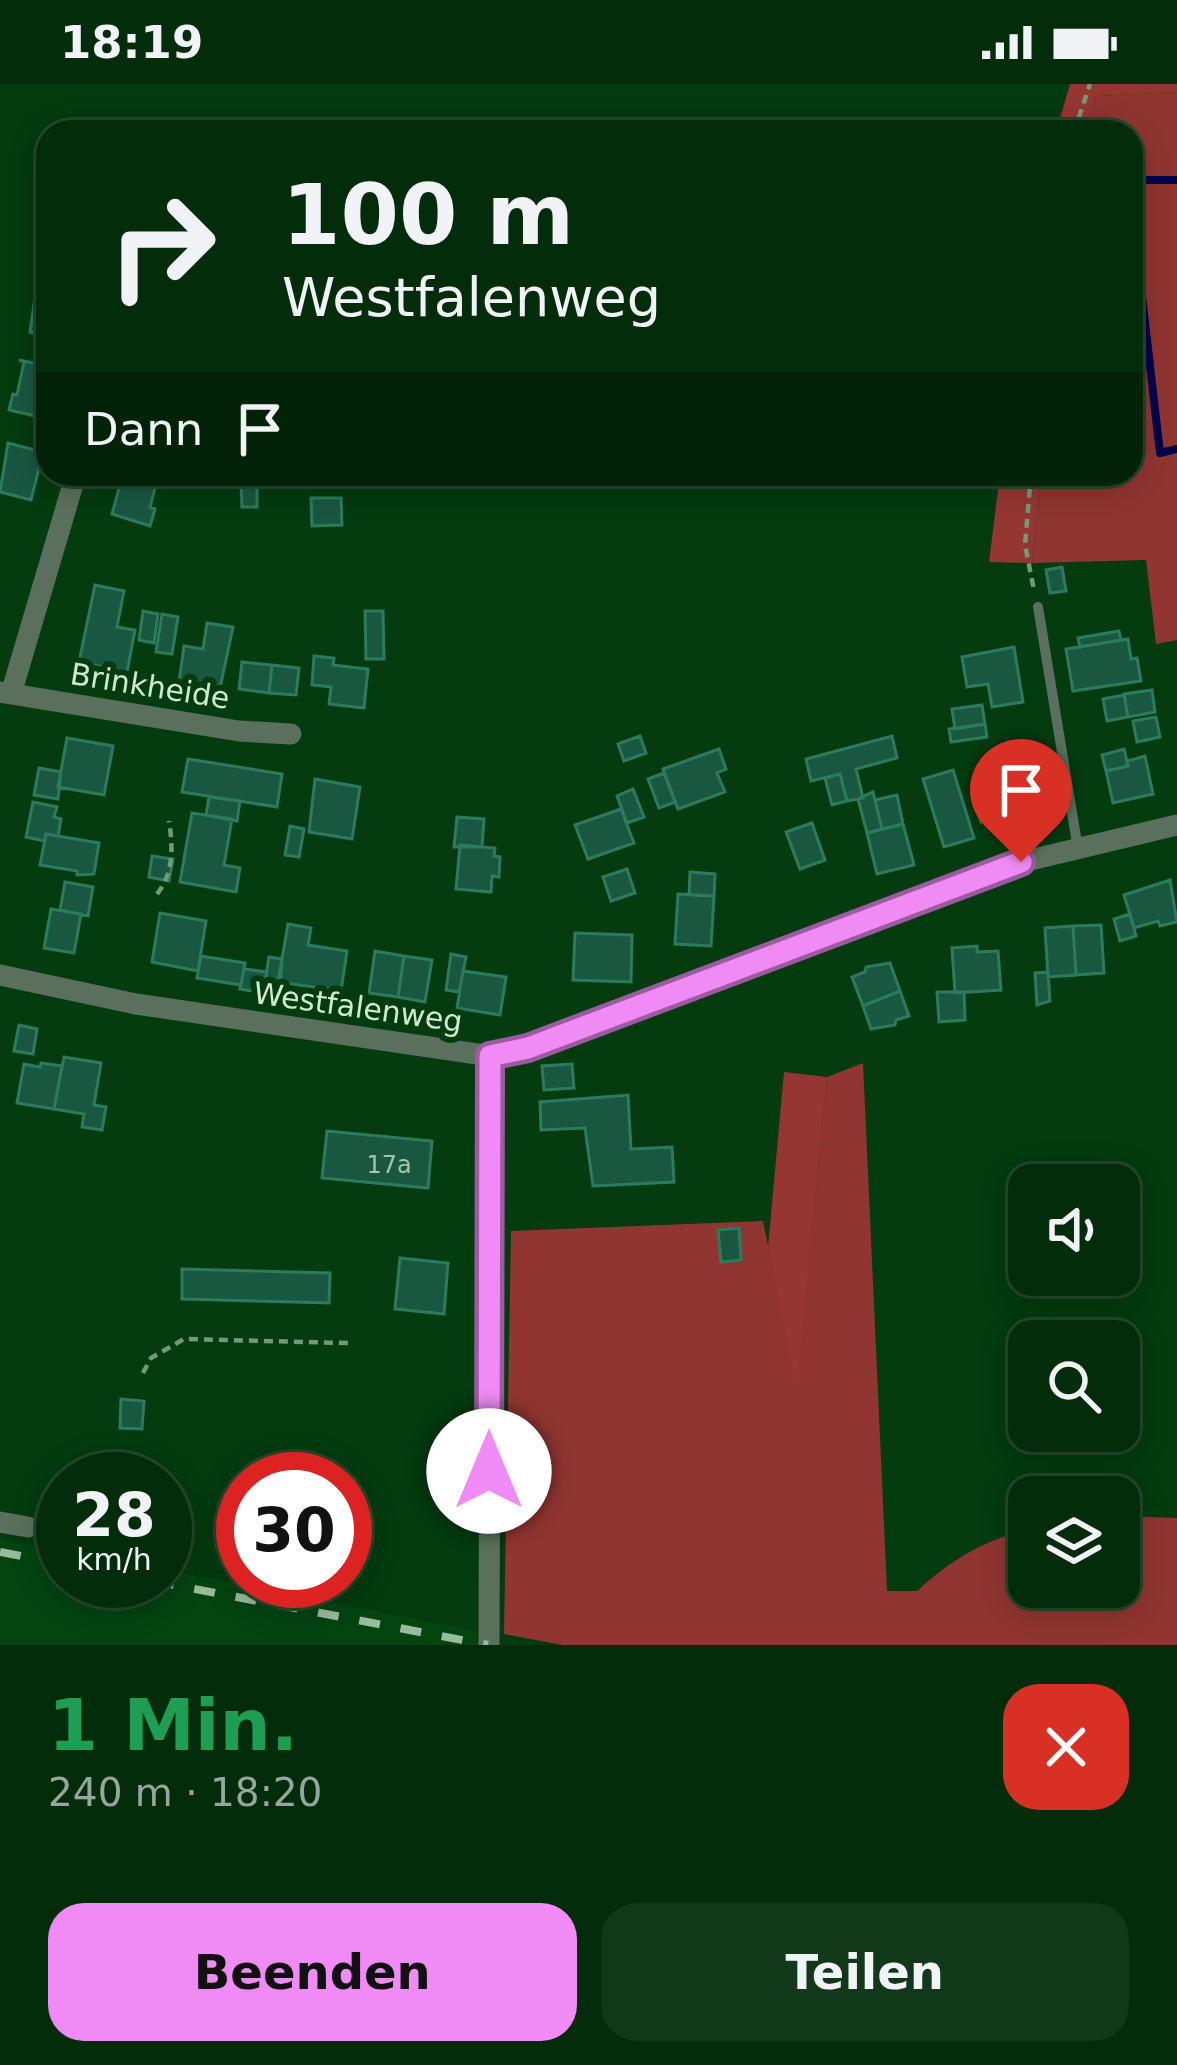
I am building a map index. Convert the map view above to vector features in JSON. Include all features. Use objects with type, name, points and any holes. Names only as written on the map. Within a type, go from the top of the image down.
[{"type":"street","points":[[5,693],[72,486]]},
{"type":"street","name":"Brinkheide","points":[[5,693],[291,734]]},
{"type":"street","name":"Westfalenweg","points":[[0,975],[136,1004],[490,1056],[528,1048],[1005,866],[1177,825]]},
{"type":"street","points":[[489,1645],[490,1056]]},
{"type":"street","points":[[0,1522],[28,1527]]},
{"type":"lane","points":[[1038,607],[1078,849]]},
{"type":"path","points":[[1078,120],[1090,84]]},
{"type":"path","points":[[1030,486],[1025,545],[1038,607]]},
{"type":"path","points":[[157,894],[165,884],[173,848],[169,821]]},
{"type":"path","points":[[143,1373],[152,1358],[184,1339],[347,1343]]},
{"type":"shaded area","points":[[1070,84],[1177,84],[1177,92],[1096,96],[1089,120],[1060,120]]},
{"type":"shaded area","points":[[1177,92],[1177,640],[1156,644],[1146,560],[1032,563],[1040,486],[1143,486],[1143,120],[1089,120],[1096,96]]},
{"type":"shaded area","points":[[998,486],[1040,486],[1032,563],[989,562]]},
{"type":"shaded area","points":[[863,1063],[887,1591],[917,1591],[969,1553],[1008,1536],[1008,1608],[1140,1608],[1140,1517],[1177,1518],[1177,1645],[562,1645],[504,1634],[511,1231],[763,1221],[797,1385],[827,1077]]},
{"type":"shaded area","points":[[784,1072],[827,1077],[797,1391],[768,1247]]},
{"type":"shaded area","points":[[0,1538],[36,1545],[36,1608],[192,1608],[192,1575],[216,1580],[216,1608],[359,1608],[477,1631],[476,1645],[0,1645]]},
{"type":"building","points":[[36,290],[36,333],[30,332]]},
{"type":"building","points":[[19,360],[36,364],[36,416],[9,410],[24,362]]},
{"type":"building","points":[[8,443],[36,450],[31,500],[0,492]]},
{"type":"building","points":[[120,486],[156,486],[150,526],[112,514]]},
{"type":"building","points":[[241,486],[257,486],[257,507],[242,507]]},
{"type":"building","points":[[311,498],[341,498],[342,525],[312,526]]},
{"type":"building","points":[[1062,567],[1066,591],[1050,593],[1046,570]]},
{"type":"building","points":[[95,585],[124,591],[117,627],[135,630],[127,672],[79,662]]},
{"type":"building","points":[[143,611],[158,614],[154,643],[139,640]]},
{"type":"building","points":[[365,611],[383,611],[384,659],[366,659]]},
{"type":"building","points":[[162,614],[178,617],[172,654],[156,652]]},
{"type":"building","points":[[207,623],[233,627],[220,688],[179,682],[184,646],[203,649]]},
{"type":"building","points":[[1119,631],[1121,640],[1080,647],[1078,638]]},
{"type":"building","points":[[1128,639],[1141,681],[1073,691],[1066,649]]},
{"type":"building","points":[[1014,647],[1023,702],[992,707],[988,684],[967,687],[962,657]]},
{"type":"building","points":[[314,656],[334,658],[333,665],[368,669],[364,708],[329,704],[331,687],[312,685]]},
{"type":"building","points":[[242,662],[272,665],[269,693],[239,689]]},
{"type":"building","points":[[272,665],[299,668],[296,695],[269,693]]},
{"type":"building","points":[[1152,690],[1155,712],[1128,717],[1124,694]]},
{"type":"building","points":[[1124,695],[1128,717],[1107,721],[1103,699]]},
{"type":"building","points":[[982,705],[985,724],[955,729],[952,709]]},
{"type":"building","points":[[1156,717],[1160,737],[1137,742],[1133,721]]},
{"type":"building","points":[[985,724],[987,737],[951,742],[949,729]]},
{"type":"building","points":[[640,736],[646,753],[624,761],[618,744]]},
{"type":"building","points":[[892,736],[897,758],[856,769],[863,798],[847,801],[840,774],[811,781],[806,759]]},
{"type":"building","points":[[67,738],[113,746],[104,795],[58,787]]},
{"type":"building","points":[[719,749],[726,769],[717,773],[725,792],[678,809],[663,769]]},
{"type":"building","points":[[1124,749],[1128,766],[1106,771],[1102,755]]},
{"type":"building","points":[[1145,756],[1153,794],[1113,803],[1106,771]]},
{"type":"building","points":[[188,759],[282,774],[277,807],[182,792]]},
{"type":"building","points":[[39,768],[61,772],[58,799],[34,795]]},
{"type":"building","points":[[953,770],[974,838],[944,847],[923,779]]},
{"type":"building","points":[[664,773],[675,802],[659,808],[648,779]]},
{"type":"building","points":[[840,774],[847,801],[832,805],[825,778]]},
{"type":"building","points":[[315,779],[360,787],[352,839],[309,832]]},
{"type":"building","points":[[1038,786],[1048,817],[1012,828],[1002,797]]},
{"type":"building","points":[[633,789],[644,817],[627,823],[617,796]]},
{"type":"building","points":[[873,792],[882,829],[867,833],[858,799]]},
{"type":"building","points":[[1002,794],[1007,814],[981,822],[975,802]]},
{"type":"building","points":[[897,795],[903,824],[882,829],[875,800]]},
{"type":"building","points":[[209,797],[240,801],[237,821],[206,815]]},
{"type":"building","points":[[33,802],[57,807],[58,836],[46,834],[45,841],[26,837]]},
{"type":"building","points":[[621,809],[634,843],[588,859],[575,825]]},
{"type":"building","points":[[192,813],[232,819],[224,865],[240,868],[236,892],[180,882]]},
{"type":"building","points":[[457,817],[484,819],[482,847],[454,847]]},
{"type":"building","points":[[812,823],[825,860],[800,869],[786,832]]},
{"type":"building","points":[[903,824],[914,865],[877,874],[867,833]]},
{"type":"building","points":[[290,826],[304,829],[299,857],[285,855]]},
{"type":"building","points":[[46,834],[99,843],[94,874],[77,875],[77,871],[40,865]]},
{"type":"building","points":[[460,845],[495,848],[494,856],[500,857],[499,877],[492,876],[491,892],[456,889]]},
{"type":"building","points":[[152,856],[173,859],[169,881],[149,877]]},
{"type":"building","points":[[627,869],[635,893],[611,901],[603,877]]},
{"type":"building","points":[[690,872],[715,874],[714,896],[689,895]]},
{"type":"building","points":[[1170,880],[1177,922],[1160,926],[1158,921],[1134,928],[1124,895]]},
{"type":"building","points":[[65,882],[93,887],[88,916],[60,910]]},
{"type":"building","points":[[678,894],[714,896],[711,946],[675,944]]},
{"type":"building","points":[[51,909],[81,914],[74,953],[44,948]]},
{"type":"building","points":[[160,913],[206,921],[198,971],[152,962]]},
{"type":"building","points":[[1130,914],[1136,936],[1120,941],[1114,919]]},
{"type":"building","points":[[288,924],[311,928],[308,945],[347,951],[341,991],[278,982]]},
{"type":"building","points":[[1101,925],[1104,973],[1076,975],[1073,926]]},
{"type":"building","points":[[1073,926],[1076,975],[1048,977],[1045,928]]},
{"type":"building","points":[[575,933],[632,935],[631,982],[573,980]]},
{"type":"building","points":[[977,946],[977,952],[998,951],[1001,990],[955,993],[952,948]]},
{"type":"building","points":[[375,951],[404,956],[398,997],[369,993]]},
{"type":"building","points":[[451,954],[466,957],[459,992],[446,990]]},
{"type":"building","points":[[201,956],[245,963],[241,985],[197,978]]},
{"type":"building","points":[[404,956],[432,960],[425,1002],[398,997]]},
{"type":"building","points":[[269,957],[282,959],[280,989],[264,987]]},
{"type":"building","points":[[890,963],[900,991],[863,1006],[852,977],[866,967]]},
{"type":"building","points":[[244,969],[267,972],[263,993],[240,989]]},
{"type":"building","points":[[463,971],[506,977],[500,1015],[457,1008]]},
{"type":"building","points":[[1048,972],[1050,1001],[1037,1005],[1035,973]]},
{"type":"building","points":[[900,991],[909,1016],[896,1020],[895,1025],[871,1029],[863,1006]]},
{"type":"building","points":[[937,992],[964,992],[965,1020],[939,1022]]},
{"type":"building","points":[[19,1025],[37,1029],[33,1054],[14,1051]]},
{"type":"building","points":[[64,1057],[101,1063],[94,1105],[106,1107],[102,1130],[82,1127],[84,1114],[54,1109]]},
{"type":"building","points":[[41,1063],[62,1066],[54,1109],[17,1103],[24,1064],[40,1067]]},
{"type":"building","points":[[572,1064],[574,1088],[544,1090],[542,1066]]},
{"type":"building","points":[[628,1095],[631,1149],[672,1147],[674,1182],[593,1186],[585,1128],[541,1130],[540,1102]]},
{"type":"building","points":[[327,1131],[432,1141],[428,1188],[322,1178]]},
{"type":"building","points":[[739,1228],[741,1260],[721,1262],[718,1230]]},
{"type":"building","points":[[400,1258],[448,1263],[444,1314],[395,1309]]},
{"type":"building","points":[[182,1269],[330,1273],[329,1303],[182,1299]]},
{"type":"building","points":[[121,1399],[144,1401],[142,1429],[120,1428]]},
{"type":"waterway","points":[[1143,180],[1177,180]]},
{"type":"waterway","points":[[1143,305],[1160,453],[1177,449]]},
{"type":"railway","points":[[0,1552],[36,1559]]},
{"type":"railway","points":[[192,1588],[488,1645]]},
{"type":"route","points":[[489,1471],[490,1056],[528,1048],[1021,862]]}]
